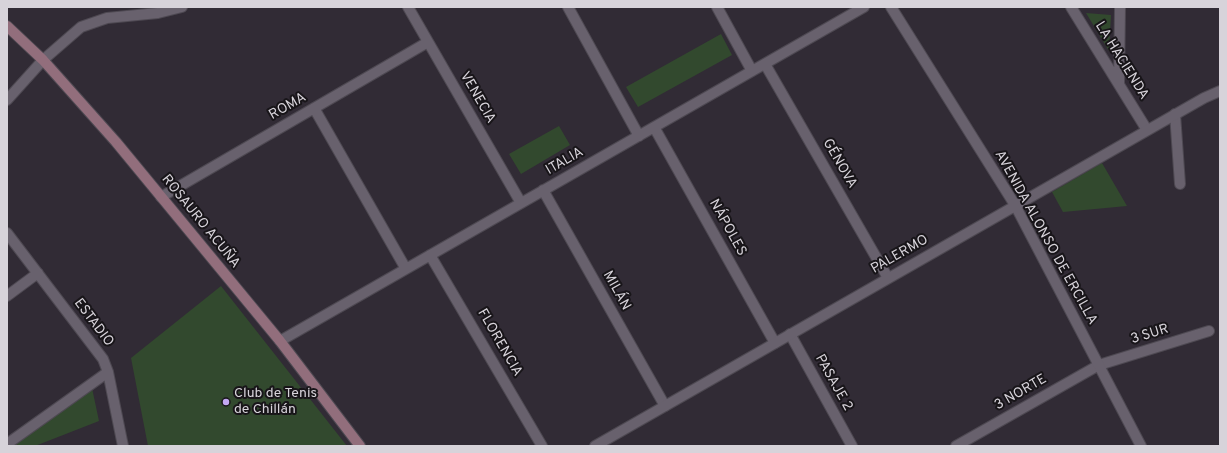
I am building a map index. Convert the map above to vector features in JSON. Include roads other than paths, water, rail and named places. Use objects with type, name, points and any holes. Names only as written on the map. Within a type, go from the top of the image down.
[{"type":"main road","name":"ROSAURO ACUÑA","points":[[7,26],[43,60],[161,197],[280,341],[360,446]]},
{"type":"street","points":[[7,100],[43,60],[73,33],[89,23],[143,10],[168,12],[182,7]]},
{"type":"street","name":"VENECIA","points":[[408,7],[521,203]]},
{"type":"street","points":[[568,7],[639,136]]},
{"type":"street","points":[[716,7],[752,71]]},
{"type":"street","name":"ITALIA","points":[[280,341],[864,7]]},
{"type":"street","name":"AVENIDA ALONSO DE ERCILLA","points":[[891,7],[1015,205],[1141,446]]},
{"type":"street","name":"LA HACIENDA","points":[[1071,7],[1147,130]]},
{"type":"street","points":[[1119,84],[1120,7]]},
{"type":"street","name":"ROMA","points":[[161,197],[428,42]]},
{"type":"street","name":"GÉNOVA","points":[[764,64],[888,278]]},
{"type":"street","name":"PALERMO","points":[[595,446],[1175,114],[1220,91]]},
{"type":"street","points":[[314,108],[406,269]]},
{"type":"street","points":[[1175,114],[1180,184]]},
{"type":"street","name":"NÁPOLES","points":[[654,127],[775,342]]},
{"type":"street","name":"MILÁN","points":[[543,190],[665,406]]},
{"type":"street","name":"ESTADIO","points":[[7,233],[103,359],[108,372],[123,446]]},
{"type":"street","name":"FLORENCIA","points":[[430,255],[542,446]]},
{"type":"street","points":[[7,296],[38,273]]},
{"type":"street","name":"3 SUR","points":[[1099,365],[1209,331]]},
{"type":"street","name":"PASAJE 2","points":[[790,334],[852,446]]},
{"type":"street","name":"3 NORTE","points":[[956,446],[1099,365]]},
{"type":"street","points":[[7,444],[108,372]]},
{"type":"place","name":"Club de Tenis de Chillán","points":[[226,402]]}]
